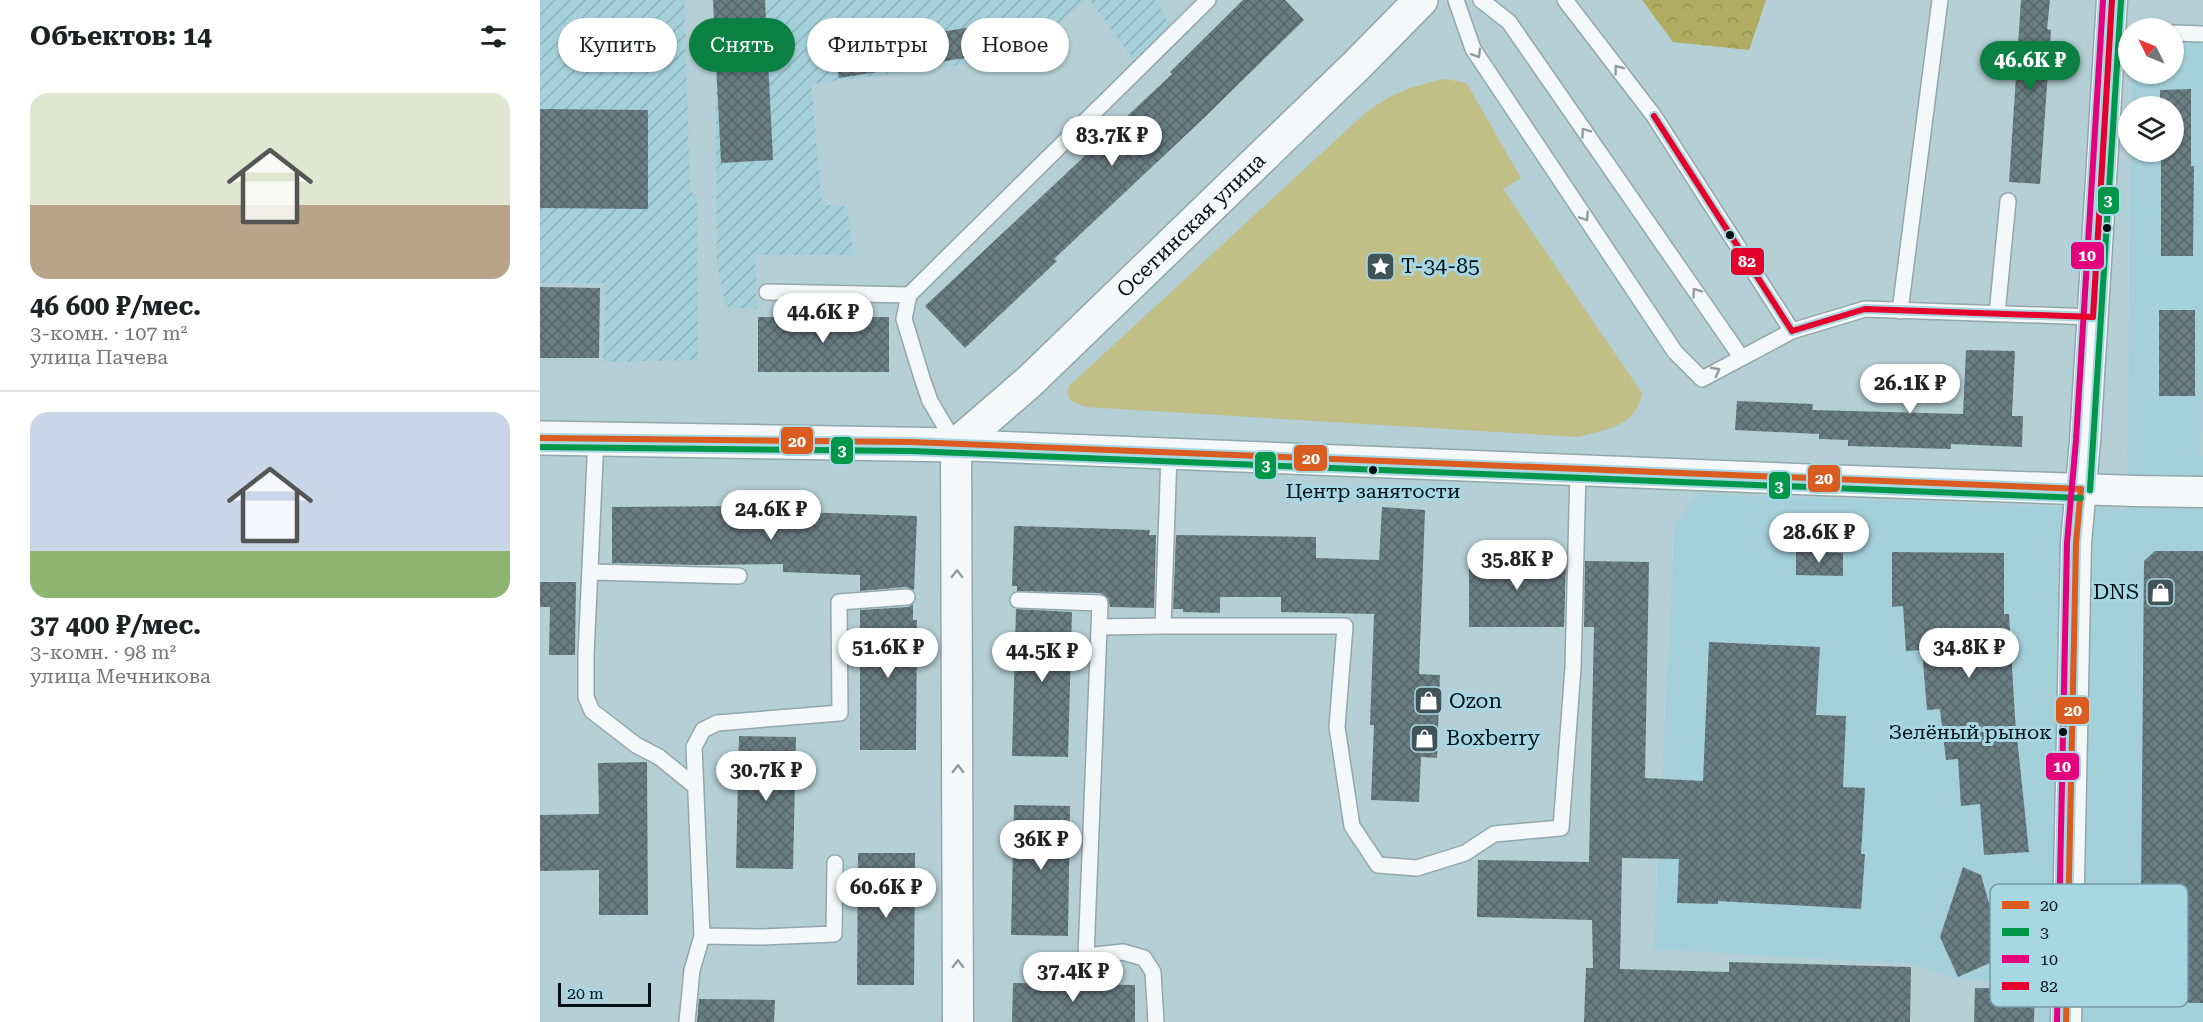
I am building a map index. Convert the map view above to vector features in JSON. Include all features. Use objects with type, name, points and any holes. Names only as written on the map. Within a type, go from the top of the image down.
[{"type":"main road","name":"Осетинская улица","points":[[956,445],[1029,382],[1358,65],[1420,0]]},
{"type":"main road","points":[[540,438],[956,445]]},
{"type":"street","points":[[2069,884],[2076,543],[2117,20]]},
{"type":"street","points":[[958,1022],[956,445],[2203,492]]},
{"type":"street","points":[[2066,1007],[2066,1022]]},
{"type":"lane","points":[[956,445],[930,401],[922,378],[904,319],[909,295],[1208,0]]},
{"type":"lane","points":[[1456,0],[1473,49],[1676,352],[1702,378],[1792,331],[1865,309],[2093,317]]},
{"type":"lane","points":[[1481,0],[1509,22],[1741,357]]},
{"type":"lane","points":[[1565,0],[1653,116],[1792,331]]},
{"type":"lane","points":[[1900,311],[1940,0]]},
{"type":"lane","points":[[2184,33],[2203,34]]},
{"type":"lane","points":[[1997,314],[2008,201]]},
{"type":"lane","points":[[767,292],[909,295]]},
{"type":"lane","points":[[596,438],[586,697],[592,711],[636,745],[659,757],[696,787]]},
{"type":"lane","points":[[1163,626],[1169,454]]},
{"type":"lane","points":[[1099,627],[1345,626],[1337,728],[1352,826],[1378,865],[1417,868],[1465,853],[1494,834],[1561,828],[1573,668],[1578,470]]},
{"type":"lane","points":[[591,572],[739,576]]},
{"type":"lane","points":[[687,1022],[692,970],[702,936],[694,747],[703,730],[717,723],[840,713],[839,602],[907,597]]},
{"type":"lane","points":[[1018,600],[1100,603],[1086,956],[1123,952],[1144,958],[1153,972],[1156,1022]]},
{"type":"lane","points":[[702,936],[762,938],[834,933],[836,863]]},
{"type":"shaded area","points":[[540,0],[684,0],[690,191],[697,197],[698,360],[603,362],[606,283],[540,283]]},
{"type":"shaded area","points":[[715,0],[1085,0],[1064,18],[961,18],[961,65],[949,66],[949,18],[807,18],[807,72],[903,72],[811,84],[822,204],[847,207],[854,255],[755,255],[757,309],[726,307],[717,264],[716,72],[795,72],[795,18],[715,18]]},
{"type":"shaded area","points":[[1090,0],[1155,0],[1171,26],[1133,59]]},
{"type":"shaded area","points":[[2203,33],[2203,374],[2200,456],[2203,456],[2203,1022],[2037,1022],[2037,1007],[2188,1007],[2188,884],[1990,884],[1990,980],[1958,979],[1912,964],[1654,949],[1675,525],[1697,494],[2127,509],[2131,162],[2184,162],[2184,96],[2132,96],[2132,84],[2184,84],[2184,34]]},
{"type":"shaded area","points":[[1445,79],[1466,83],[1470,89],[1521,178],[1503,189],[1642,393],[1634,413],[1627,420],[1609,429],[1578,437],[1086,407],[1071,401],[1067,393],[1069,386],[1362,116],[1401,92]]},
{"type":"green space","points":[[1642,0],[1766,0],[1749,50],[1673,42]]},
{"type":"building","points":[[713,0],[765,0],[766,18],[714,18]]},
{"type":"building","points":[[1243,0],[1285,0],[1304,20],[1054,259],[1057,261],[965,348],[925,306],[1172,74],[1170,72]]},
{"type":"building","points":[[2021,0],[2050,0],[2047,29],[2051,30],[2040,184],[2009,182]]},
{"type":"building","points":[[961,29],[961,59],[949,61],[949,31]]},
{"type":"building","points":[[717,72],[769,72],[773,160],[721,163]]},
{"type":"building","points":[[838,72],[877,72],[839,78]]},
{"type":"building","points":[[2191,89],[2191,166],[2194,166],[2193,256],[2161,256],[2161,162],[2184,162],[2184,96],[2160,96],[2160,90]]},
{"type":"building","points":[[540,109],[648,110],[648,209],[540,208]]},
{"type":"building","points":[[540,287],[600,288],[599,358],[540,358]]},
{"type":"building","points":[[2159,310],[2195,310],[2195,396],[2159,396]]},
{"type":"building","points":[[758,317],[889,317],[889,372],[758,372]]},
{"type":"building","points":[[1966,350],[2015,351],[2012,416],[2023,416],[2022,447],[1951,444],[1951,449],[1848,446],[1848,440],[1819,439],[1819,434],[1735,430],[1737,401],[1813,404],[1812,410],[1963,414]]},
{"type":"building","points":[[742,506],[742,510],[917,516],[914,590],[906,587],[860,591],[860,575],[783,572],[783,564],[612,563],[612,507]]},
{"type":"building","points":[[1382,507],[1425,510],[1419,674],[1440,675],[1437,758],[1421,757],[1419,802],[1371,800],[1374,725],[1370,725],[1374,614],[1281,612],[1281,597],[1220,597],[1220,613],[1183,612],[1183,609],[1173,609],[1176,535],[1316,537],[1316,558],[1379,560]]},
{"type":"building","points":[[1014,526],[1150,530],[1149,535],[1156,535],[1154,608],[1110,607],[1108,598],[1100,593],[1017,591],[1017,586],[1012,586]]},
{"type":"building","points":[[1796,551],[1843,553],[1843,576],[1796,575]]},
{"type":"building","points":[[2155,551],[2203,551],[2203,1003],[2188,1003],[2188,884],[2141,884],[2144,561]]},
{"type":"building","points":[[1892,552],[2004,553],[2004,614],[2009,614],[2015,718],[2029,852],[1984,855],[1980,804],[1961,806],[1958,759],[1946,760],[1940,709],[1927,710],[1922,650],[1906,651],[1903,606],[1892,607]]},
{"type":"building","points":[[1551,553],[1551,560],[1566,560],[1564,627],[1469,627],[1469,554]]},
{"type":"building","points":[[1585,561],[1649,562],[1645,778],[1703,781],[1709,642],[1820,647],[1816,715],[1846,716],[1843,787],[1865,788],[1861,854],[1865,854],[1861,909],[1718,901],[1718,904],[1677,903],[1679,859],[1622,858],[1620,969],[1729,972],[1729,962],[1911,967],[1910,1022],[1584,1022],[1586,968],[1593,968],[1592,920],[1477,917],[1478,860],[1589,862],[1594,627],[1584,627]]},
{"type":"building","points":[[540,582],[576,582],[575,655],[549,655],[550,607],[540,607]]},
{"type":"building","points":[[913,604],[913,620],[917,620],[916,750],[860,750],[860,610],[908,607]]},
{"type":"building","points":[[1016,609],[1072,612],[1068,757],[1012,756]]},
{"type":"building","points":[[739,736],[796,737],[793,869],[736,868]]},
{"type":"building","points":[[647,762],[648,915],[599,915],[599,870],[540,871],[540,815],[599,814],[598,763]]},
{"type":"building","points":[[1014,805],[1070,806],[1068,936],[1011,935]]},
{"type":"building","points":[[858,853],[915,853],[914,985],[857,985]]},
{"type":"building","points":[[1963,867],[1981,875],[1990,906],[1990,963],[1958,977],[1940,937]]},
{"type":"building","points":[[1013,983],[1135,985],[1135,1022],[1012,1022]]},
{"type":"building","points":[[1975,988],[1990,988],[1990,1007],[2034,1007],[2034,1022],[1974,1022]]},
{"type":"building","points":[[699,999],[775,1000],[774,1022],[697,1022]]},
{"type":"transit line","name":"10","points":[[2060,884],[2067,543],[2076,440],[2103,0]]},
{"type":"transit line","name":"82","points":[[2093,317],[2112,0]]},
{"type":"transit line","name":"3","points":[[2090,490],[2121,1]]},
{"type":"transit line","name":"82","points":[[1654,116],[1792,331]]},
{"type":"transit line","name":"82","points":[[1792,331],[1865,309],[2093,317]]},
{"type":"transit line","name":"20","points":[[540,438],[911,442],[2081,489]]},
{"type":"transit line","name":"3","points":[[540,447],[911,451],[2081,498]]},
{"type":"transit line","name":"20","points":[[2069,884],[2076,543],[2081,489]]},
{"type":"transit line","name":"10","points":[[2057,1007],[2057,1022]]},
{"type":"transit line","name":"20","points":[[2066,1007],[2066,1022]]},
{"type":"place","name":"Т-34-85","points":[[1380,266]]},
{"type":"place","name":"Центр занятости","points":[[1373,470]]},
{"type":"place","name":"DNS","points":[[2160,592]]},
{"type":"place","name":"Ozon","points":[[1428,701]]},
{"type":"place","name":"Зелёный рынок","points":[[2063,732]]},
{"type":"place","name":"Boxberry","points":[[1425,738]]}]
